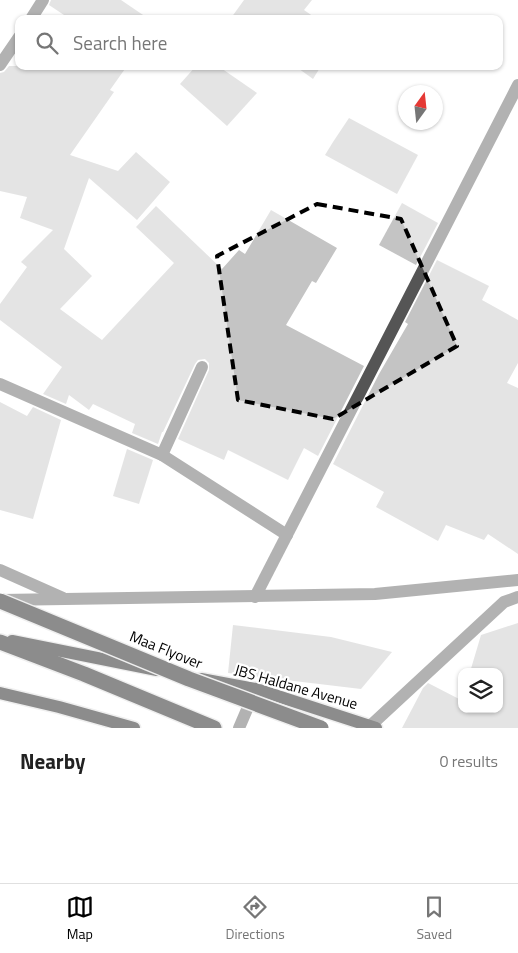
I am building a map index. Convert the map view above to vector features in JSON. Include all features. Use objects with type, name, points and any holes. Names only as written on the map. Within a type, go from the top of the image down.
[{"type":"highway","name":"Maa Flyover","points":[[0,601],[189,679],[321,728]]},
{"type":"highway","points":[[0,640],[214,728]]},
{"type":"main road","name":"JBS Haldane Avenue","points":[[0,640],[256,689],[371,727]]},
{"type":"main road","points":[[0,693],[134,728]]},
{"type":"street","points":[[34,15],[43,0]]},
{"type":"street","points":[[0,65],[15,43]]},
{"type":"street","points":[[255,597],[518,85]]},
{"type":"street","points":[[162,455],[202,368]]},
{"type":"street","points":[[0,384],[162,455],[287,535]]},
{"type":"street","points":[[0,570],[68,600]]},
{"type":"street","points":[[0,601],[375,594],[518,580]]},
{"type":"street","points":[[371,727],[504,602],[518,597]]},
{"type":"street","points":[[239,728],[256,689]]},
{"type":"highlighted area","points":[[317,204],[401,219],[457,346],[333,419],[238,400],[217,256]]},
{"type":"building","points":[[51,0],[121,0],[143,15],[64,15],[49,5]]},
{"type":"building","points":[[244,0],[312,0],[304,10],[311,15],[233,15]]},
{"type":"building","points":[[9,66],[15,66],[15,70],[124,70],[110,90],[114,92],[70,155],[118,171],[136,152],[170,182],[137,220],[89,178],[64,249],[92,276],[60,309],[102,340],[174,263],[136,227],[156,206],[222,269],[239,250],[245,254],[271,210],[337,248],[316,283],[312,281],[286,325],[364,366],[318,456],[304,448],[288,480],[228,450],[224,460],[178,439],[209,370],[209,363],[205,359],[198,360],[195,364],[158,444],[132,433],[135,424],[93,404],[89,410],[69,395],[66,404],[43,394],[62,367],[0,320],[0,304],[27,267],[21,262],[53,230],[20,218],[27,197],[0,191],[0,73],[4,72]]},
{"type":"building","points":[[192,70],[224,70],[257,93],[227,126],[180,84]]},
{"type":"building","points":[[301,70],[319,70],[313,79]]},
{"type":"building","points":[[349,118],[418,155],[397,194],[325,155]]},
{"type":"building","points":[[402,203],[438,223],[416,265],[379,245]]},
{"type":"building","points":[[437,260],[489,286],[482,300],[518,320],[518,363],[507,383],[518,388],[518,554],[488,534],[484,540],[446,525],[438,541],[376,507],[384,492],[333,464],[379,374],[408,324],[405,322]]},
{"type":"building","points":[[0,402],[27,416],[33,407],[61,420],[33,519],[0,510]]},
{"type":"building","points":[[127,449],[153,460],[139,504],[113,496]]},
{"type":"building","points":[[518,623],[518,728],[402,728],[423,688],[428,683],[458,698],[458,713],[503,713],[503,668],[471,668],[481,635]]},
{"type":"building","points":[[233,625],[331,637],[392,652],[361,689],[228,673]]}]
